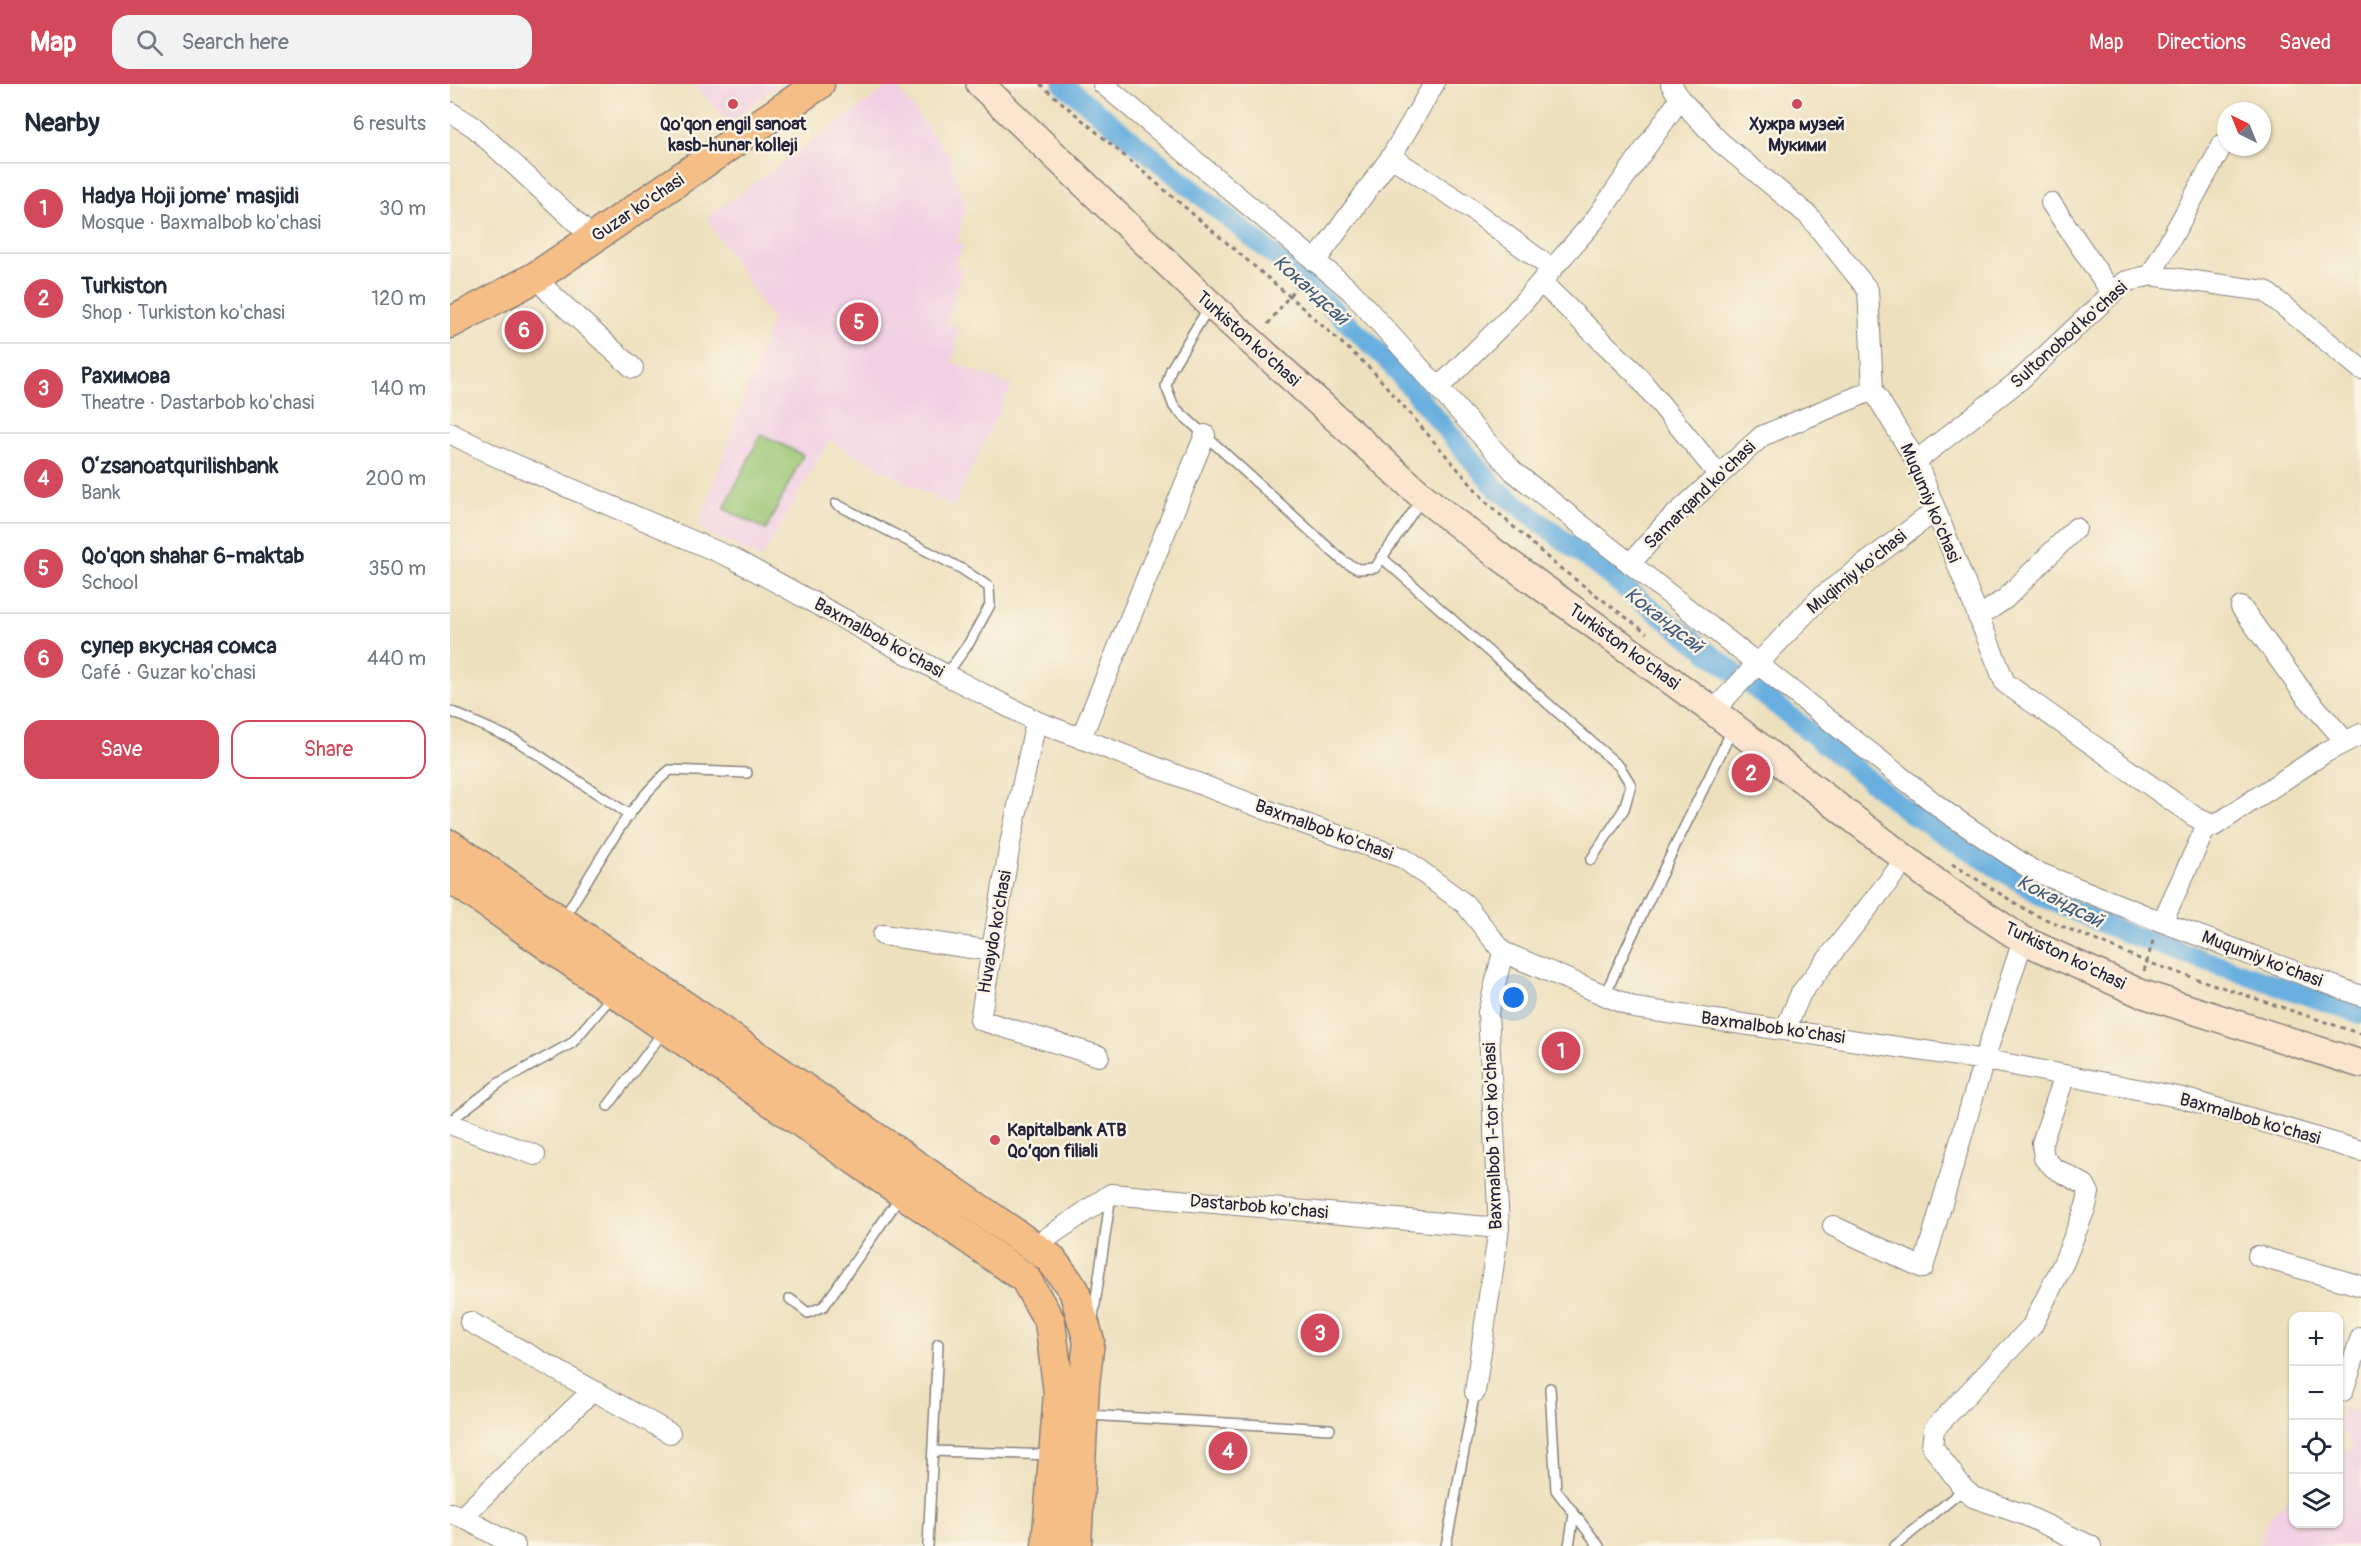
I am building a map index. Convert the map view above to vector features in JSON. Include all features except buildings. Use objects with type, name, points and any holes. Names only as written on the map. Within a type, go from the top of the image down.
[{"type":"main road","name":"Guzar ko'chasi","points":[[450,323],[536,276],[819,84]]},
{"type":"main road","name":"Turkiston ko'chasi","points":[[980,84],[1210,305],[1423,497],[1491,550],[1725,710],[1905,859],[1941,886],[2023,940],[2140,993],[2361,1064]]},
{"type":"main road","points":[[450,845],[1050,1258],[1074,1290],[1089,1341],[1076,1546]]},
{"type":"main road","points":[[450,877],[1025,1278],[1050,1322],[1059,1394],[1047,1546]]},
{"type":"street","name":"Muqumiy ko'chasi","points":[[1103,84],[1350,290],[1514,472],[1947,813],[2032,870],[2159,926],[2361,996]]},
{"type":"street","points":[[1316,262],[1391,157],[1434,84]]},
{"type":"street","points":[[1438,388],[1512,315],[1594,221],[1675,92]]},
{"type":"street","name":"Muqumiy ko'chasi","points":[[1675,92],[1719,141],[1809,216],[1868,290],[1873,390],[1916,461],[2005,683],[2207,825]]},
{"type":"street","points":[[450,112],[474,127],[593,238]]},
{"type":"street","points":[[2151,275],[2217,155]]},
{"type":"street","points":[[1391,157],[1467,206],[1546,276],[1635,373],[1718,474]]},
{"type":"street","points":[[2051,203],[2112,293]]},
{"type":"street","name":"Sultonobod ko'chasi","points":[[1916,461],[2021,379],[2124,282],[2151,275],[2265,291],[2361,369]]},
{"type":"street","points":[[536,276],[550,293],[633,368]]},
{"type":"street","name":"Samarqand ko'chasi","points":[[1630,564],[1664,525],[1762,436],[1873,390]]},
{"type":"street","name":"Baxmalbob ko'chasi","points":[[450,433],[732,558],[946,675],[1036,721],[1288,818],[1403,858],[1465,904],[1503,952],[1635,1008],[1984,1060],[2183,1098],[2361,1151]]},
{"type":"street","points":[[1081,738],[1205,435]]},
{"type":"street","name":"Muqimiy ko'chasi","points":[[1725,710],[1757,663],[1821,597],[1935,511]]},
{"type":"street","points":[[1978,617],[2005,599],[2076,528]]},
{"type":"street","points":[[2159,926],[2207,825],[2214,826],[2232,816],[2326,752],[2354,738],[2304,694],[2241,607]]},
{"type":"street","name":"Huvaydo ko'chasi","points":[[1036,721],[1010,844],[980,1020],[1099,1056]]},
{"type":"street","points":[[1785,1030],[1801,993],[1905,859]]},
{"type":"street","points":[[883,935],[992,951]]},
{"type":"street","points":[[1833,1227],[1923,1268],[1984,1060],[2023,940]]},
{"type":"street","name":"Baxmalbob 1-tor ko'chasi","points":[[1476,1392],[1499,1228],[1488,1013],[1503,952]]},
{"type":"street","points":[[2065,1075],[2042,1143],[2044,1158],[2054,1168],[2085,1185],[2089,1193],[2086,1206],[2064,1262],[2032,1326],[1934,1429],[1932,1446],[1964,1489],[1973,1497],[2025,1515],[2091,1546]]},
{"type":"street","points":[[450,1123],[535,1155]]},
{"type":"street","points":[[1035,1246],[1111,1194]]},
{"type":"street","name":"Dastarbob ko'chasi","points":[[1111,1194],[1499,1228]]},
{"type":"street","points":[[2259,1256],[2361,1286]]},
{"type":"street","points":[[470,1322],[670,1432]]},
{"type":"street","points":[[2343,1391],[2361,1337]]},
{"type":"street","points":[[515,1546],[456,1515],[592,1391]]},
{"type":"lane","points":[[1210,305],[1170,369],[1166,386],[1174,407],[1343,561],[1358,569],[1375,568],[1423,497]]},
{"type":"lane","points":[[836,504],[962,570],[989,587],[990,605],[969,643],[946,675]]},
{"type":"lane","points":[[1381,558],[1620,767],[1631,785],[1624,809],[1591,860]]},
{"type":"lane","points":[[1605,995],[1629,939],[1688,825],[1725,710]]},
{"type":"lane","points":[[450,711],[517,741],[630,815]]},
{"type":"lane","points":[[561,922],[630,815],[655,783],[670,770],[747,773]]},
{"type":"lane","points":[[450,1123],[499,1083],[572,1043],[615,992]]},
{"type":"lane","points":[[608,1106],[667,1028]]},
{"type":"lane","points":[[790,1299],[808,1313],[824,1306],[903,1192]]},
{"type":"lane","points":[[1089,1341],[1111,1194]]},
{"type":"lane","points":[[928,1546],[938,1344]]},
{"type":"lane","points":[[1550,1388],[1556,1490],[1599,1546]]},
{"type":"lane","points":[[1446,1546],[1476,1392]]},
{"type":"lane","points":[[1083,1415],[1330,1429]]},
{"type":"lane","points":[[933,1451],[1054,1455]]},
{"type":"lane","points":[[1895,1546],[1964,1489]]},
{"type":"lane","points":[[1569,1546],[1574,1514]]},
{"type":"path","points":[[1040,84],[1288,295],[1373,371],[1488,504],[1557,565],[1651,636]]},
{"type":"path","points":[[1268,324],[1288,295],[1316,262]]},
{"type":"path","points":[[2142,978],[2159,926]]},
{"type":"shaded area","name":"Qo'qon engil sanoat kasb-hunar kolleji","points":[[692,84],[778,84],[730,123]]},
{"type":"shaded area","points":[[895,84],[950,157],[966,209],[957,241],[963,244],[955,266],[963,269],[947,323],[960,329],[952,362],[1012,386],[953,507],[829,441],[761,559],[698,527],[772,320],[706,218]]},
{"type":"shaded area","points":[[2347,1404],[2361,1422],[2361,1546],[2259,1546],[2270,1516],[2289,1500],[2289,1528],[2343,1528],[2343,1455],[2353,1446],[2343,1432],[2343,1412]]},
{"type":"green space","points":[[761,434],[803,455],[766,530],[724,509]]},
{"type":"waterway","name":"Кокандсай","points":[[1063,84],[1287,266],[1385,358],[1496,488],[1780,708],[1911,814],[2047,899],[2125,933],[2361,1014]]},
{"type":"place","name":"Qo'qon engil sanoat kasb-hunar kolleji","points":[[733,104]]},
{"type":"place","name":"Хужра музей Мукими","points":[[1797,104]]},
{"type":"place","name":"Qo'qon shahar 6-maktab","points":[[859,322]]},
{"type":"place","name":"супер вкусная сомса","points":[[524,330]]},
{"type":"place","name":"Turkiston","points":[[1751,773]]},
{"type":"place","name":"Hadya Hoji jome' masjidi","points":[[1561,1051]]},
{"type":"place","name":"Kapitalbank ATB Qo’qon filiali","points":[[995,1140]]},
{"type":"place","name":"Рахимова","points":[[1320,1333]]},
{"type":"place","name":"Oʻzsanoatqurilishbank","points":[[1228,1451]]}]
